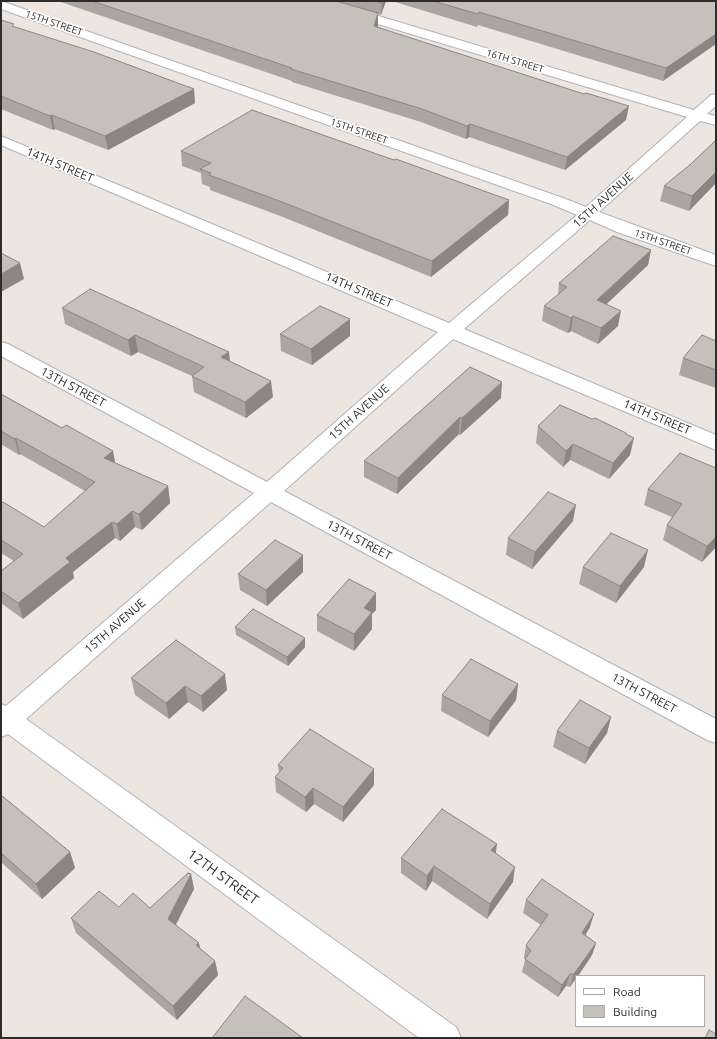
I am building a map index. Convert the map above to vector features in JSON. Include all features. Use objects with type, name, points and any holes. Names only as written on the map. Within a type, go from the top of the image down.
[{"type":"street","name":"16TH STREET","points":[[315,1],[716,121]]},
{"type":"street","name":"15TH STREET","points":[[1,5],[550,198],[623,228],[716,261]]},
{"type":"street","name":"15TH AVENUE","points":[[3,720],[270,492],[452,330],[588,214],[716,98]]},
{"type":"street","name":"14TH STREET","points":[[1,140],[716,442]]},
{"type":"street","name":"13TH STREET","points":[[1,348],[716,732]]},
{"type":"street","name":"12TH STREET","points":[[3,720],[445,1038]]},
{"type":"building","points":[[92,1],[336,1],[378,13],[374,26],[584,94],[586,93],[629,106],[567,157],[470,124],[467,126],[422,109],[291,69],[292,68]]},
{"type":"building","points":[[433,1],[716,1],[716,34],[666,68],[479,12],[478,14]]},
{"type":"building","points":[[1,20],[14,24],[12,26],[94,52],[194,89],[105,136],[1,96]]},
{"type":"building","points":[[252,110],[394,160],[396,159],[509,200],[432,261],[209,175],[211,173],[200,169],[211,163],[181,151]]},
{"type":"building","points":[[716,140],[716,172],[692,196],[664,186],[692,163]]},
{"type":"building","points":[[613,236],[651,250],[597,300],[621,311],[601,328],[573,316],[571,318],[544,306],[567,287],[559,283]]},
{"type":"building","points":[[1,253],[20,263],[1,274]]},
{"type":"building","points":[[90,289],[229,352],[221,357],[271,381],[245,402],[192,376],[204,367],[135,335],[128,340],[62,308]]},
{"type":"building","points":[[320,306],[350,319],[311,349],[280,334]]},
{"type":"building","points":[[702,335],[716,341],[716,370],[683,358]]},
{"type":"building","points":[[470,367],[502,382],[462,418],[460,417],[398,478],[364,461]]},
{"type":"building","points":[[1,394],[62,428],[66,425],[113,451],[104,458],[168,486],[139,514],[132,511],[117,524],[112,522],[66,558],[70,562],[18,603],[1,591],[1,571],[23,554],[1,540],[1,504],[3,502],[44,527],[95,482],[1,431]]},
{"type":"building","points":[[560,405],[592,419],[595,418],[634,438],[613,463],[573,444],[566,451],[538,426]]},
{"type":"building","points":[[680,453],[716,468],[716,537],[707,546],[667,525],[682,504],[648,489]]},
{"type":"building","points":[[548,492],[576,505],[535,552],[508,538]]},
{"type":"building","points":[[611,533],[648,550],[620,586],[583,567]]},
{"type":"building","points":[[275,540],[303,555],[266,590],[238,574]]},
{"type":"building","points":[[349,579],[376,593],[364,608],[372,612],[354,634],[317,615]]},
{"type":"building","points":[[253,609],[305,638],[287,657],[235,627]]},
{"type":"building","points":[[176,640],[225,674],[201,696],[185,686],[166,703],[131,678]]},
{"type":"building","points":[[471,659],[518,684],[490,721],[442,695]]},
{"type":"building","points":[[580,700],[611,717],[589,748],[557,731]]},
{"type":"building","points":[[310,729],[374,769],[343,807],[313,788],[305,797],[275,777],[283,768],[278,765]]},
{"type":"building","points":[[1,795],[70,852],[36,884],[1,853]]},
{"type":"building","points":[[442,809],[497,844],[491,850],[515,867],[490,904],[434,866],[427,876],[401,858]]},
{"type":"building","points":[[188,873],[191,874],[168,919],[199,943],[196,945],[215,961],[173,1006],[71,918],[99,891],[119,907],[133,893],[150,908]]},
{"type":"building","points":[[542,879],[594,914],[582,933],[596,943],[574,974],[570,974],[562,985],[525,959],[531,951],[526,945],[548,915],[526,900]]},
{"type":"building","points":[[245,996],[303,1038],[212,1038]]},
{"type":"building","points":[[709,1030],[716,1034],[716,1038],[705,1038]]}]
